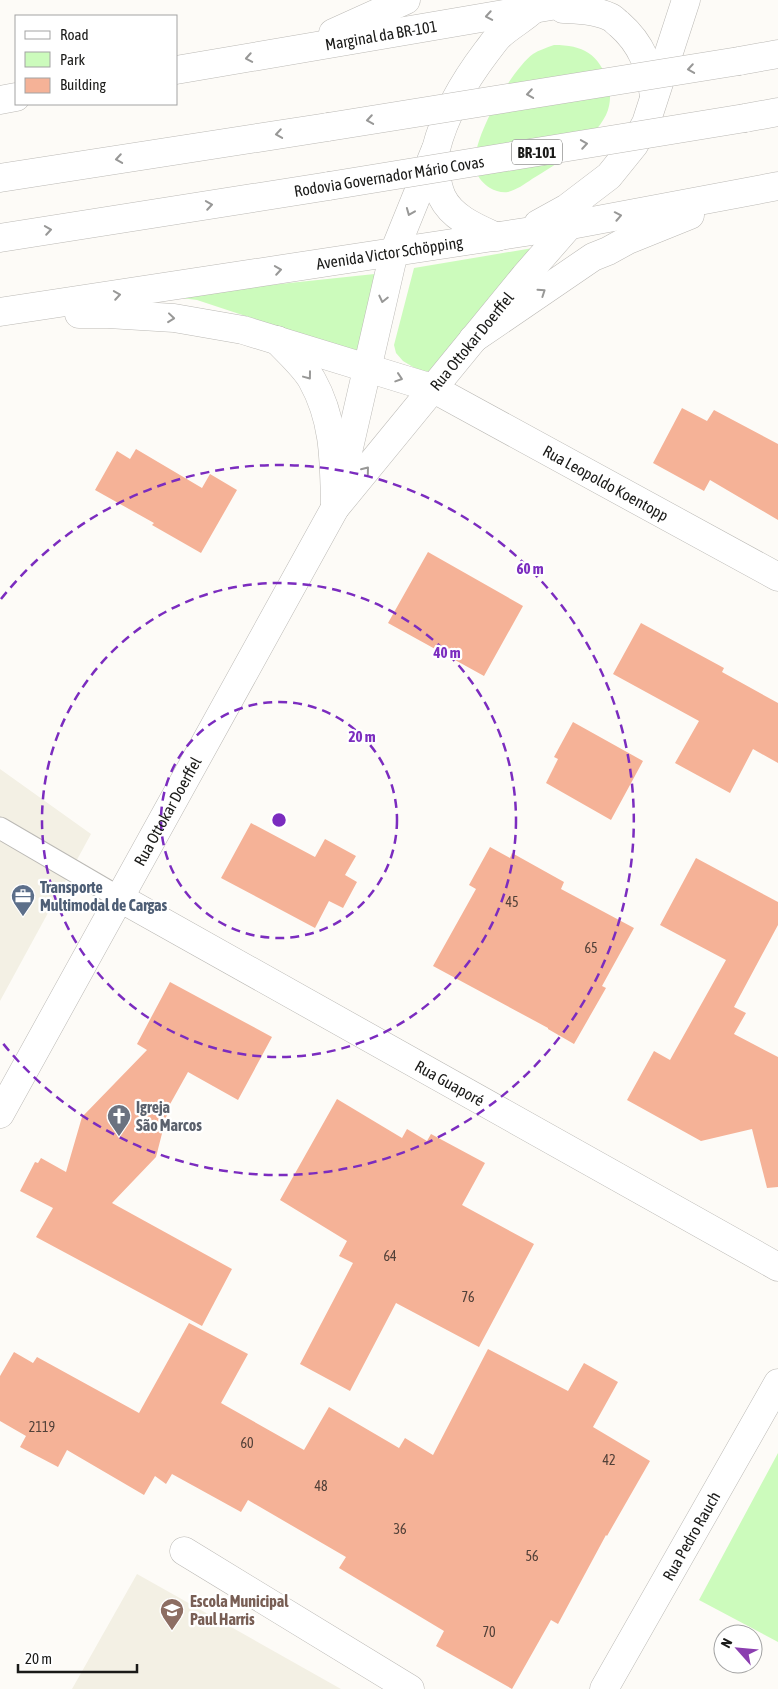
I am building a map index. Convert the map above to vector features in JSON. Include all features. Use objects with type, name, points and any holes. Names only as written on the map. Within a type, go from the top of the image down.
[{"type":"main road","points":[[297,50],[406,0]]},
{"type":"main road","name":"Marginal da BR-101","points":[[178,70],[297,50],[540,4],[586,0]]},
{"type":"main road","points":[[436,150],[437,181],[443,198],[454,212],[468,223],[497,237],[542,222],[567,208],[609,176],[634,145],[646,123],[686,0]]},
{"type":"main road","points":[[540,4],[580,9],[610,17],[628,32],[642,52],[651,74],[654,98]]},
{"type":"main road","name":"Rua Ottokar Doerffel","points":[[335,508],[394,252],[436,150],[450,110],[471,73],[499,36],[540,4]]},
{"type":"main road","points":[[0,178],[778,54]]},
{"type":"main road","points":[[0,100],[15,97]]},
{"type":"main road","name":"Rodovia Governador Mário Covas","points":[[0,238],[778,112]]},
{"type":"main road","name":"Rua Ottokar Doerffel","points":[[0,1114],[335,508],[529,270],[570,225],[609,176]]},
{"type":"main road","name":"Avenida Victor Schöpping","points":[[0,314],[570,225],[778,186]]},
{"type":"main road","points":[[473,339],[594,257],[608,252],[628,240],[742,193]]},
{"type":"main road","name":"Rua Leopoldo Koentopp","points":[[0,314],[108,314],[174,318],[243,330],[432,388],[778,577]]},
{"type":"main road","points":[[276,340],[312,379],[329,420],[333,452],[335,508]]},
{"type":"main road","name":"Rua Guaporé","points":[[120,898],[778,1268]]},
{"type":"main road","name":"Rua Pedro Rauch","points":[[604,1689],[778,1383]]},
{"type":"main road","points":[[184,1551],[410,1689]]},
{"type":"lane","points":[[0,828],[120,898]]},
{"type":"shaded area","name":"Transporte Multimodal de Cargas","points":[[0,769],[91,834],[0,1001]]},
{"type":"shaded area","name":"Escola Municipal Paul Harris","points":[[137,1574],[341,1689],[72,1689]]},
{"type":"green space","points":[[554,45],[581,49],[595,58],[600,64],[610,90],[608,111],[600,125],[583,143],[552,167],[514,190],[501,192],[494,190],[483,183],[476,171],[475,159],[478,144],[485,127],[503,91],[524,62],[533,54]]},
{"type":"green space","points":[[533,248],[437,370],[424,372],[403,361],[396,353],[394,345],[414,268]]},
{"type":"green space","points":[[384,273],[360,354],[197,300],[165,296]]},
{"type":"green space","points":[[778,1453],[778,1642],[763,1634],[763,1624],[744,1624],[699,1600]]},
{"type":"building","points":[[682,408],[707,421],[714,410],[778,444],[778,520],[710,480],[704,491],[653,463]]},
{"type":"building","points":[[136,449],[202,488],[210,474],[237,490],[201,553],[152,525],[154,523],[95,490],[117,451],[130,459]]},
{"type":"building","points":[[428,552],[523,606],[484,676],[388,623]]},
{"type":"building","points":[[641,623],[724,668],[722,672],[778,703],[778,763],[753,749],[730,793],[675,763],[699,721],[613,674]]},
{"type":"building","points":[[573,722],[643,761],[611,820],[546,783],[558,759],[554,757]]},
{"type":"building","points":[[251,823],[315,857],[325,839],[356,856],[345,875],[357,882],[343,908],[329,901],[315,928],[221,878]]},
{"type":"building","points":[[490,847],[510,858],[512,853],[564,882],[561,889],[634,928],[602,986],[606,988],[574,1044],[433,966],[476,889],[469,885]]},
{"type":"building","points":[[696,858],[778,902],[778,925],[734,1007],[746,1013],[734,1034],[778,1057],[778,1187],[767,1188],[752,1129],[701,1141],[627,1100],[654,1051],[670,1060],[726,960],[660,925]]},
{"type":"building","points":[[170,982],[272,1037],[238,1100],[188,1072],[169,1106],[156,1157],[112,1203],[232,1269],[202,1326],[36,1237],[53,1208],[20,1191],[35,1162],[38,1163],[41,1158],[66,1172],[82,1117],[147,1050],[137,1044]]},
{"type":"building","points":[[337,1099],[402,1138],[407,1129],[427,1141],[431,1134],[485,1163],[462,1205],[534,1244],[479,1347],[396,1303],[350,1391],[300,1364],[353,1263],[339,1256],[347,1241],[280,1200]]},
{"type":"building","points":[[189,1323],[248,1354],[221,1403],[304,1450],[329,1407],[399,1448],[405,1438],[433,1455],[488,1349],[568,1391],[584,1363],[618,1382],[593,1427],[650,1461],[606,1535],[558,1624],[551,1620],[512,1689],[436,1646],[444,1631],[339,1568],[346,1557],[248,1500],[241,1512],[172,1474],[166,1484],[155,1476],[144,1495],[67,1450],[58,1467],[20,1447],[26,1436],[0,1421],[0,1376],[14,1352],[33,1363],[37,1357],[139,1413]]},
{"type":"place","name":"Transporte Multimodal de Cargas","points":[[23,917]]},
{"type":"place","name":"Igreja São Marcos","points":[[119,1137]]},
{"type":"place","name":"Escola Municipal Paul Harris","points":[[172,1631]]}]
